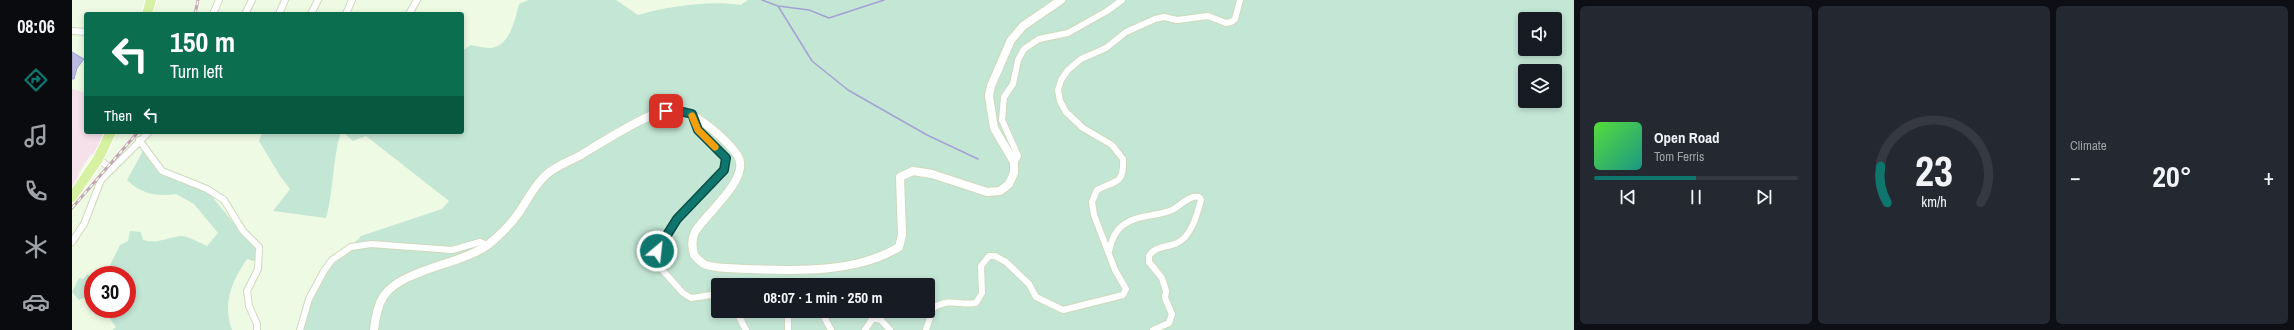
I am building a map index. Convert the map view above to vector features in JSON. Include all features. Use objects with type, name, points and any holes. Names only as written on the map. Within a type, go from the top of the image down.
[{"type":"highway","points":[[148,12],[151,0]]},
{"type":"highway","points":[[72,197],[98,159],[110,134]]},
{"type":"street","points":[[214,12],[219,0]]},
{"type":"street","points":[[246,12],[252,0]]},
{"type":"street","points":[[280,12],[285,0]]},
{"type":"street","points":[[312,12],[318,0]]},
{"type":"street","points":[[347,12],[352,0]]},
{"type":"street","points":[[409,12],[417,0]]},
{"type":"street","points":[[374,330],[380,303],[391,287],[407,278],[487,245],[501,233],[518,213],[539,182],[552,170],[653,115],[666,111],[679,111],[692,114],[727,143],[739,158],[739,170],[735,182],[695,232],[692,242],[694,255],[704,264],[716,267],[785,271],[821,269],[887,254],[899,247],[902,235],[900,176],[913,171],[932,174],[987,192],[1000,191],[1009,184],[1014,173],[1014,162],[994,128],[989,96],[991,86],[1011,40],[1023,26],[1061,0]]},
{"type":"street","points":[[1014,162],[1018,156],[1002,120],[1004,97],[1013,84],[1018,60],[1024,49],[1039,39],[1068,33],[1107,11],[1122,0]]},
{"type":"street","points":[[926,330],[933,308],[950,301],[970,304],[976,303],[982,293],[981,266],[989,256],[995,256],[1006,262],[1029,284],[1036,297],[1063,310],[1123,294],[1126,289],[1115,270],[1094,215],[1092,202],[1098,190],[1118,182],[1122,177],[1123,159],[1112,145],[1083,128],[1066,112],[1060,101],[1058,90],[1061,80],[1068,70],[1081,59],[1106,48],[1119,37],[1155,19],[1164,18],[1177,20],[1208,16],[1226,23],[1235,19],[1240,0]]},
{"type":"street","points":[[72,31],[84,32]]},
{"type":"street","points":[[692,114],[698,130],[726,158],[724,170],[677,219],[657,251],[656,262],[683,293],[691,298],[711,295]]},
{"type":"street","points":[[72,242],[84,224],[101,180],[146,134]]},
{"type":"street","points":[[139,140],[162,171],[208,189],[224,200],[243,231],[259,247],[258,269],[247,291],[249,306],[257,324],[257,330]]},
{"type":"street","points":[[98,159],[112,169]]},
{"type":"street","points":[[1109,251],[1116,233],[1120,227],[1128,222],[1170,211],[1193,196],[1199,197],[1201,200],[1194,221],[1186,236],[1176,244],[1160,247],[1149,256],[1149,262],[1162,278],[1166,291],[1165,298],[1172,314],[1169,323],[1153,330]]},
{"type":"street","points":[[300,330],[309,299],[319,279],[332,260],[351,247],[362,245],[452,250],[480,242],[487,245]]},
{"type":"street","points":[[740,318],[746,330]]},
{"type":"street","points":[[788,318],[788,330]]},
{"type":"street","points":[[825,318],[831,330]]},
{"type":"street","points":[[866,330],[873,318],[880,320],[890,330]]},
{"type":"shaded area","points":[[72,89],[84,92],[84,134],[103,134],[100,145],[94,155],[91,154],[78,174],[80,177],[72,188]]},
{"type":"green space","points":[[529,0],[616,0],[638,15],[690,5],[716,3],[741,5],[748,0],[1574,0],[1574,330],[302,330],[307,306],[325,273],[361,236],[442,209],[449,201],[366,136],[353,141],[345,134],[464,134],[464,50],[471,45],[490,48],[497,46],[507,38],[519,4]]},
{"type":"green space","points":[[261,134],[340,134],[326,218],[273,211],[290,189],[280,176],[259,141]]},
{"type":"green space","points":[[143,151],[162,172],[205,188],[240,231],[259,247],[257,262],[247,259],[233,284],[230,293],[228,311],[232,330],[112,330],[116,327],[110,318],[136,318],[136,266],[110,266],[120,245],[128,241],[130,231],[141,232],[143,240],[148,241],[157,241],[183,236],[207,246],[218,233],[194,204],[176,194],[156,195],[138,189],[127,180]]},
{"type":"green space","points":[[79,278],[84,278],[84,298],[79,300],[72,292]]},
{"type":"water","points":[[72,52],[84,59],[77,68],[74,79],[72,79]]},
{"type":"waterway","points":[[762,0],[778,6],[809,10],[829,18],[884,0]]},
{"type":"waterway","points":[[778,6],[812,61],[848,90],[927,135],[978,159]]},
{"type":"railway","points":[[195,12],[198,0]]},
{"type":"railway","points":[[72,208],[136,134]]},
{"type":"slow traffic","points":[[692,116],[698,130],[715,147]]},
{"type":"route","points":[[657,251],[667,232],[677,219],[724,170],[726,158],[698,130],[692,114],[679,111],[666,111]]}]
